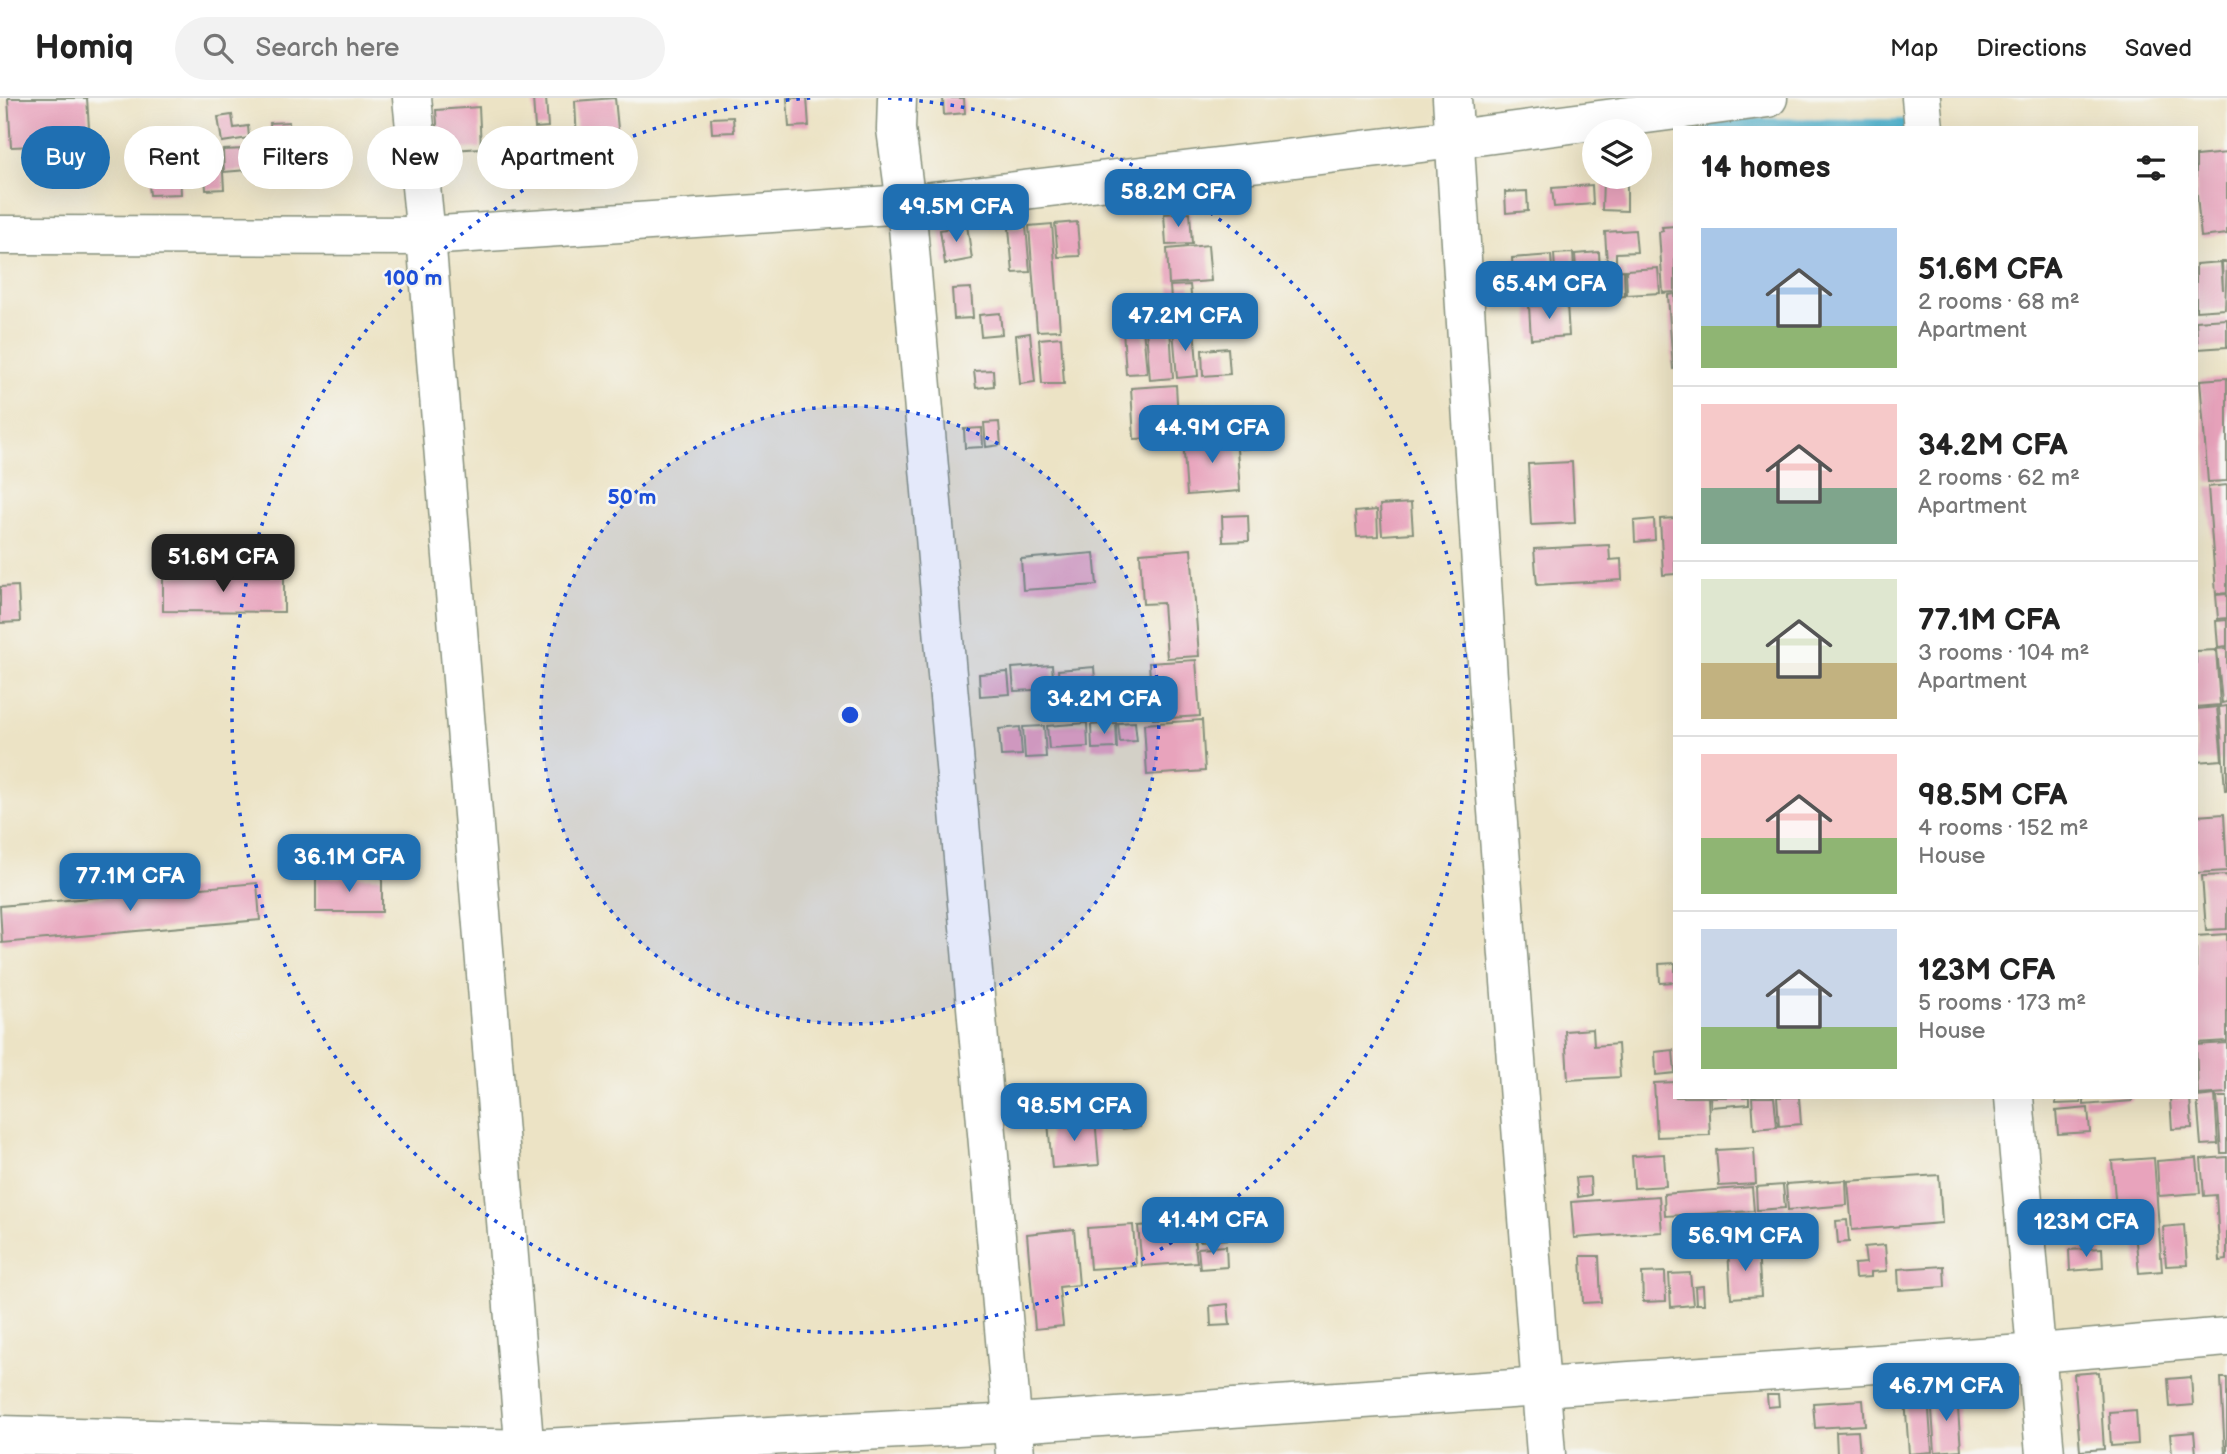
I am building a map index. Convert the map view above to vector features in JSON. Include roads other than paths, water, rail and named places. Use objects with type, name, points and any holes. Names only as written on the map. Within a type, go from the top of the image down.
[{"type":"street","points":[[412,98],[426,236],[525,1451]]},
{"type":"street","points":[[897,98],[896,129],[906,204],[1014,1439]]},
{"type":"street","points":[[1452,98],[1493,758],[1546,1454]]},
{"type":"street","points":[[0,234],[426,236],[906,204],[1455,139],[1768,98]]},
{"type":"street","points":[[1921,98],[1924,126]]},
{"type":"street","points":[[2014,1099],[2045,1454]]},
{"type":"street","points":[[0,1435],[525,1451],[1014,1439],[1541,1386],[2038,1353],[2227,1337]]},
{"type":"waterway","points":[[1703,120],[1711,124],[1919,125]]}]
